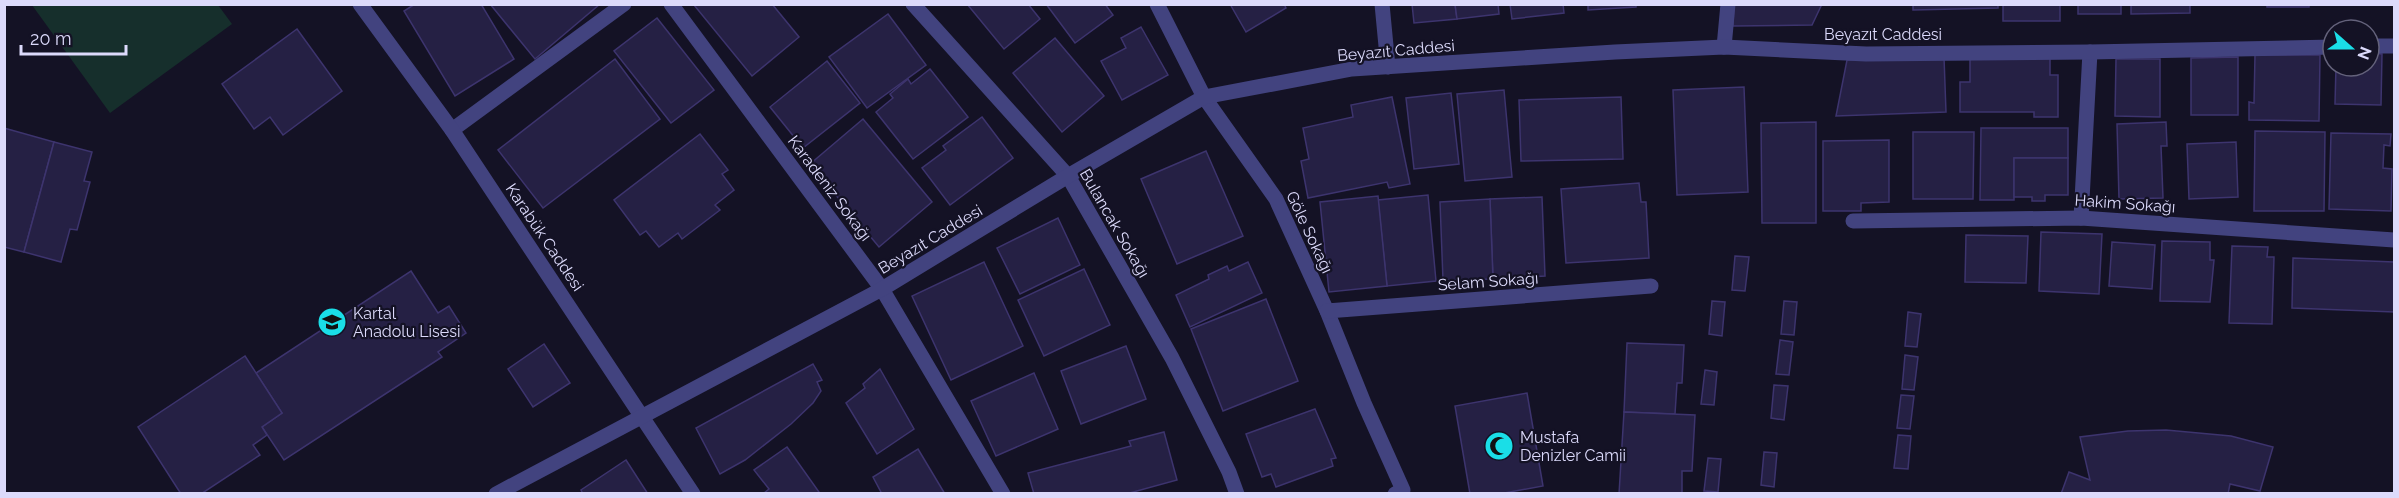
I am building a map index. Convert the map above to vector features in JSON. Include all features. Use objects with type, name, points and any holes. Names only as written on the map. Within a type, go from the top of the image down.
[{"type":"street","name":"Karabük Caddesi","points":[[360,4],[452,130],[693,494]]},
{"type":"street","points":[[452,130],[624,4]]},
{"type":"street","name":"Karadeniz Sokağı","points":[[671,4],[882,289],[1003,494]]},
{"type":"street","name":"Bulancak Sokağı","points":[[913,4],[1068,176],[1172,358],[1229,472],[1237,494]]},
{"type":"street","name":"Göle Sokağı","points":[[1157,4],[1204,97],[1276,199],[1327,311],[1399,492]]},
{"type":"street","points":[[1382,4],[1388,68]]},
{"type":"street","points":[[1725,47],[1728,4]]},
{"type":"street","name":"Beyazıt Caddesi","points":[[495,494],[882,289],[1204,97],[1352,69],[1725,47],[1866,54],[2321,47]]},
{"type":"street","points":[[2081,218],[2090,52]]},
{"type":"street","name":"Hakim Sokağı","points":[[1853,221],[2081,218],[2394,240]]},
{"type":"street","name":"Selam Sokağı","points":[[1327,311],[1651,286]]},
{"type":"green space","points":[[32,5],[218,5],[232,24],[110,113]]},
{"type":"building","points":[[415,4],[481,4],[514,59],[455,96],[404,11]]},
{"type":"building","points":[[490,4],[600,4],[535,59]]},
{"type":"building","points":[[772,4],[799,37],[752,76],[694,5]]},
{"type":"building","points":[[967,4],[1028,4],[1040,19],[1004,49]]},
{"type":"building","points":[[1046,4],[1105,4],[1113,15],[1075,43]]},
{"type":"building","points":[[1230,4],[1284,4],[1286,8],[1246,32]]},
{"type":"building","points":[[1412,4],[1455,4],[1457,19],[1414,23]]},
{"type":"building","points":[[1455,4],[1498,4],[1499,14],[1457,19]]},
{"type":"building","points":[[1510,4],[1563,4],[1564,13],[1512,19]]},
{"type":"building","points":[[1588,4],[1636,4],[1636,7],[1588,10]]},
{"type":"building","points":[[1734,4],[1822,4],[1812,25],[1733,26]]},
{"type":"building","points":[[1913,4],[1998,4],[1998,8],[1913,10]]},
{"type":"building","points":[[2003,4],[2060,4],[2060,21],[2003,21]]},
{"type":"building","points":[[2078,4],[2121,4],[2121,14],[2078,14]]},
{"type":"building","points":[[2131,4],[2190,4],[2190,13],[2131,14]]},
{"type":"building","points":[[2267,4],[2309,4],[2309,7],[2267,7]]},
{"type":"building","points":[[888,14],[926,65],[867,108],[829,57]]},
{"type":"building","points":[[657,18],[714,90],[671,123],[614,51]]},
{"type":"building","points":[[1141,27],[1168,75],[1122,100],[1101,61],[1126,48],[1121,38]]},
{"type":"building","points":[[297,29],[342,91],[283,135],[270,117],[254,129],[222,84]]},
{"type":"building","points":[[1055,38],[1104,96],[1062,132],[1013,73]]},
{"type":"building","points":[[2382,54],[2381,105],[2335,104],[2336,78],[2381,78]]},
{"type":"building","points":[[2255,55],[2320,55],[2319,121],[2249,120],[2249,102],[2254,103]]},
{"type":"building","points":[[1944,57],[1946,112],[1836,116],[1847,60]]},
{"type":"building","points":[[2238,57],[2238,115],[2191,115],[2191,58]]},
{"type":"building","points":[[1970,58],[2050,58],[2050,75],[2058,75],[2058,117],[2034,117],[2034,112],[1960,112],[1960,82],[1970,82]]},
{"type":"building","points":[[615,59],[660,119],[543,208],[498,150]]},
{"type":"building","points":[[2116,59],[2160,59],[2160,117],[2115,116]]},
{"type":"building","points":[[827,61],[860,103],[803,148],[770,107]]},
{"type":"building","points":[[930,69],[968,117],[913,159],[876,112],[893,98],[890,94],[908,79],[911,84]]},
{"type":"building","points":[[1744,87],[1748,192],[1677,195],[1673,90]]},
{"type":"building","points":[[1504,90],[1512,177],[1465,181],[1457,94]]},
{"type":"building","points":[[1451,93],[1459,164],[1414,169],[1406,98]]},
{"type":"building","points":[[1392,97],[1410,184],[1389,188],[1387,182],[1308,198],[1301,161],[1309,159],[1303,128],[1353,117],[1351,105]]},
{"type":"building","points":[[1621,97],[1623,159],[1521,161],[1519,100]]},
{"type":"building","points":[[982,117],[1013,158],[950,205],[922,168],[946,150],[943,146]]},
{"type":"building","points":[[863,119],[932,202],[879,247],[810,164]]},
{"type":"building","points":[[1816,122],[1816,223],[1762,223],[1761,123]]},
{"type":"building","points":[[2166,122],[2167,146],[2161,146],[2163,198],[2119,199],[2117,124]]},
{"type":"building","points":[[4,128],[54,142],[24,252],[4,247]]},
{"type":"building","points":[[1981,128],[2068,128],[2068,158],[2014,158],[2014,200],[1980,200]]},
{"type":"building","points":[[2255,131],[2325,132],[2324,211],[2254,211]]},
{"type":"building","points":[[1913,132],[1974,132],[1973,199],[1913,199]]},
{"type":"building","points":[[2331,133],[2391,134],[2390,146],[2384,145],[2383,168],[2392,169],[2391,211],[2329,209]]},
{"type":"building","points":[[700,134],[728,170],[722,174],[734,190],[715,205],[720,210],[682,239],[678,233],[659,247],[646,231],[640,235],[614,200]]},
{"type":"building","points":[[1889,140],[1889,202],[1861,203],[1861,211],[1823,211],[1823,141]]},
{"type":"building","points":[[54,142],[92,152],[84,181],[90,182],[77,230],[70,229],[61,262],[24,252]]},
{"type":"building","points":[[2236,142],[2238,197],[2189,199],[2187,144]]},
{"type":"building","points":[[1206,151],[1243,236],[1177,264],[1141,179]]},
{"type":"building","points":[[2014,158],[2068,158],[2068,195],[2045,195],[2045,201],[2032,201],[2032,197],[2014,197]]},
{"type":"building","points":[[1639,183],[1641,202],[1646,202],[1649,258],[1566,263],[1561,189]]},
{"type":"building","points":[[1428,195],[1436,281],[1387,286],[1378,200]]},
{"type":"building","points":[[1378,196],[1387,286],[1329,292],[1320,202]]},
{"type":"building","points":[[1542,197],[1545,276],[1493,279],[1490,199]]},
{"type":"building","points":[[1490,199],[1493,279],[1443,280],[1440,202]]},
{"type":"building","points":[[1058,218],[1080,265],[1020,294],[997,248]]},
{"type":"building","points":[[2041,232],[2102,234],[2099,294],[2039,291]]},
{"type":"building","points":[[1966,235],[2028,236],[2026,283],[1965,282]]},
{"type":"building","points":[[2162,241],[2210,242],[2210,260],[2214,260],[2210,302],[2160,301]]},
{"type":"building","points":[[2112,242],[2155,245],[2152,289],[2109,286]]},
{"type":"building","points":[[2232,246],[2268,247],[2267,257],[2274,257],[2272,324],[2229,323]]},
{"type":"building","points":[[1735,256],[1749,257],[1745,291],[1732,290]]},
{"type":"building","points":[[2293,258],[2394,262],[2394,312],[2292,308]]},
{"type":"building","points":[[984,262],[1023,346],[951,380],[912,296]]},
{"type":"building","points":[[1248,262],[1262,293],[1190,327],[1176,295],[1209,279],[1208,275],[1227,266],[1229,271]]},
{"type":"building","points":[[1084,269],[1110,325],[1044,356],[1018,300]]},
{"type":"building","points":[[411,271],[438,313],[449,306],[466,333],[438,352],[442,357],[284,460],[262,427],[282,413],[256,373]]},
{"type":"building","points":[[1266,299],[1298,381],[1223,411],[1191,329]]},
{"type":"building","points":[[1712,301],[1725,302],[1722,336],[1709,334]]},
{"type":"building","points":[[1784,301],[1797,302],[1794,335],[1781,334]]},
{"type":"building","points":[[1908,312],[1921,314],[1917,347],[1905,346]]},
{"type":"building","points":[[1780,340],[1793,342],[1789,375],[1776,374]]},
{"type":"building","points":[[1627,343],[1684,345],[1682,383],[1677,383],[1675,414],[1624,412]]},
{"type":"building","points":[[544,344],[570,383],[533,407],[508,369]]},
{"type":"building","points":[[1126,346],[1146,399],[1081,424],[1061,371]]},
{"type":"building","points":[[1905,355],[1918,357],[1914,390],[1902,389]]},
{"type":"building","points":[[245,356],[282,413],[262,427],[267,435],[253,445],[260,455],[201,494],[181,494],[138,427]]},
{"type":"building","points":[[813,364],[822,380],[817,382],[821,391],[813,403],[791,424],[745,460],[720,474],[696,428]]},
{"type":"building","points":[[880,369],[914,429],[877,454],[846,403],[865,388],[863,384]]},
{"type":"building","points":[[1705,370],[1717,372],[1714,405],[1701,404]]},
{"type":"building","points":[[1034,373],[1058,429],[996,456],[971,401]]},
{"type":"building","points":[[1774,385],[1788,386],[1784,420],[1771,418]]},
{"type":"building","name":"Mustafa Denizler Camii","points":[[1527,393],[1543,486],[1499,494],[1470,494],[1455,406]]},
{"type":"building","points":[[1901,395],[1914,396],[1910,429],[1897,428]]},
{"type":"building","points":[[1315,409],[1336,458],[1331,459],[1333,466],[1276,487],[1271,474],[1262,477],[1246,434]]},
{"type":"building","points":[[1624,412],[1695,415],[1692,471],[1682,471],[1682,494],[1619,494]]},
{"type":"building","points":[[2166,430],[2231,436],[2273,447],[2260,491],[2230,484],[2228,494],[2061,494],[2069,472],[2090,480],[2080,437],[2128,431]]},
{"type":"building","points":[[1164,432],[1177,480],[1126,494],[1034,494],[1028,473],[1131,446],[1129,441]]},
{"type":"building","points":[[1898,435],[1911,436],[1908,469],[1894,468]]},
{"type":"building","points":[[787,447],[819,492],[816,494],[763,494],[769,489],[754,470]]},
{"type":"building","points":[[918,449],[945,494],[882,494],[873,477]]},
{"type":"building","points":[[1764,452],[1777,453],[1774,487],[1761,485]]},
{"type":"building","points":[[1708,458],[1721,459],[1718,492],[1704,491]]},
{"type":"building","points":[[626,460],[648,494],[583,494],[581,490]]},
{"type":"place","name":"Kartal Anadolu Lisesi","points":[[332,322]]},
{"type":"place","name":"Mustafa Denizler Camii","points":[[1499,446]]}]
